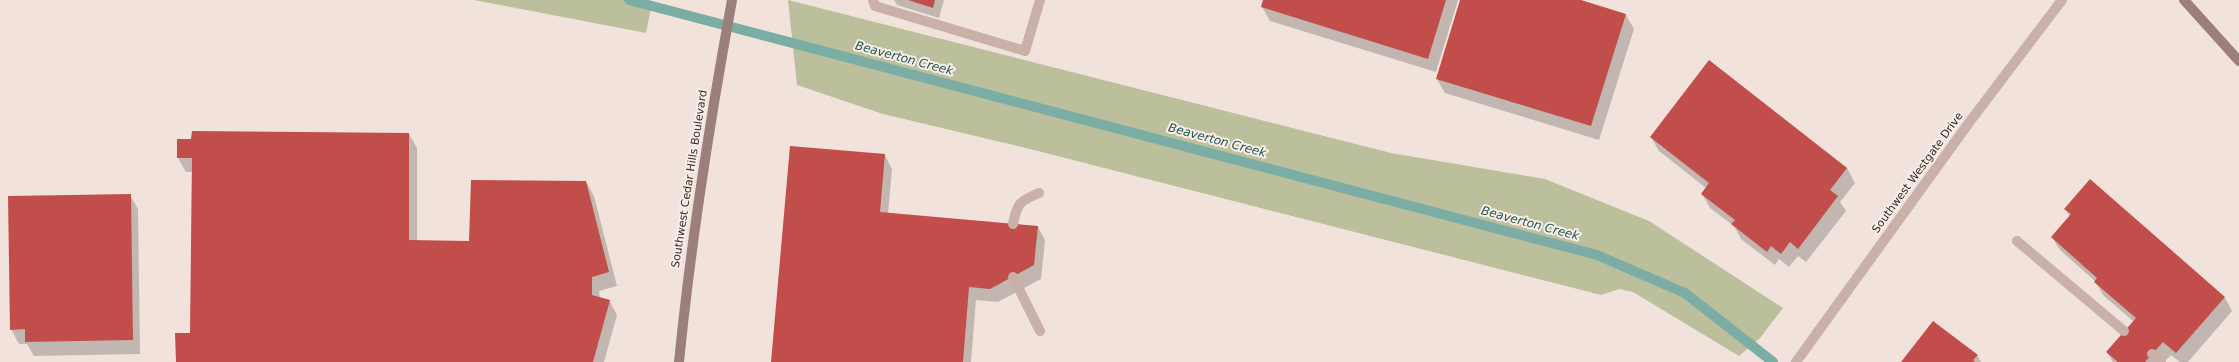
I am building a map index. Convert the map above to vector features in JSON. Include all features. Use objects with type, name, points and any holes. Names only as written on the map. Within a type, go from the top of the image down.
[{"type":"main road","name":"Southwest Cedar Hills Boulevard","points":[[679,362],[688,267],[732,0]]},
{"type":"main road","points":[[2184,0],[2239,61]]},
{"type":"street","points":[[873,0],[875,6],[1025,50],[1040,0]]},
{"type":"street","name":"Southwest Westgate Drive","points":[[1796,362],[1971,120],[2062,0]]},
{"type":"street","points":[[1013,224],[1016,208],[1022,201],[1039,194]]},
{"type":"street","points":[[2017,241],[2124,331]]},
{"type":"street","points":[[1013,277],[1040,331]]},
{"type":"street","points":[[2152,354],[2161,362]]},
{"type":"green space","points":[[474,0],[640,0],[636,4],[651,8],[646,33]]},
{"type":"green space","points":[[788,0],[1391,153],[1545,179],[1649,221],[1783,308],[1760,338],[1739,356],[1633,292],[1619,289],[1601,295],[1026,148],[883,114],[797,85]]},
{"type":"building","points":[[908,0],[935,0],[933,8]]},
{"type":"building","points":[[1263,0],[1446,0],[1428,59],[1261,7]]},
{"type":"building","points":[[1460,0],[1581,0],[1626,14],[1591,126],[1436,79]]},
{"type":"building","points":[[1709,60],[1847,168],[1830,190],[1838,196],[1798,249],[1790,242],[1781,254],[1771,246],[1767,252],[1731,224],[1735,220],[1701,194],[1709,183],[1650,137]]},
{"type":"building","points":[[192,131],[409,133],[409,240],[469,241],[471,180],[586,181],[609,272],[592,277],[592,295],[610,300],[593,362],[176,362],[175,333],[190,333],[192,158],[177,158],[177,139],[191,139]]},
{"type":"building","points":[[790,146],[885,154],[880,212],[1038,226],[1034,265],[990,289],[969,287],[963,362],[771,362]]},
{"type":"building","points":[[2090,179],[2225,297],[2176,353],[2163,342],[2145,362],[2118,362],[2106,352],[2136,318],[2094,282],[2097,278],[2051,237],[2071,214],[2064,209]]},
{"type":"building","points":[[131,194],[133,340],[25,342],[25,329],[10,330],[8,196]]},
{"type":"building","points":[[1933,321],[1978,355],[1973,360],[1975,362],[1901,362]]},
{"type":"waterway","name":"Beaverton Creek","points":[[629,0],[1597,255],[1685,293],[1773,362]]}]
